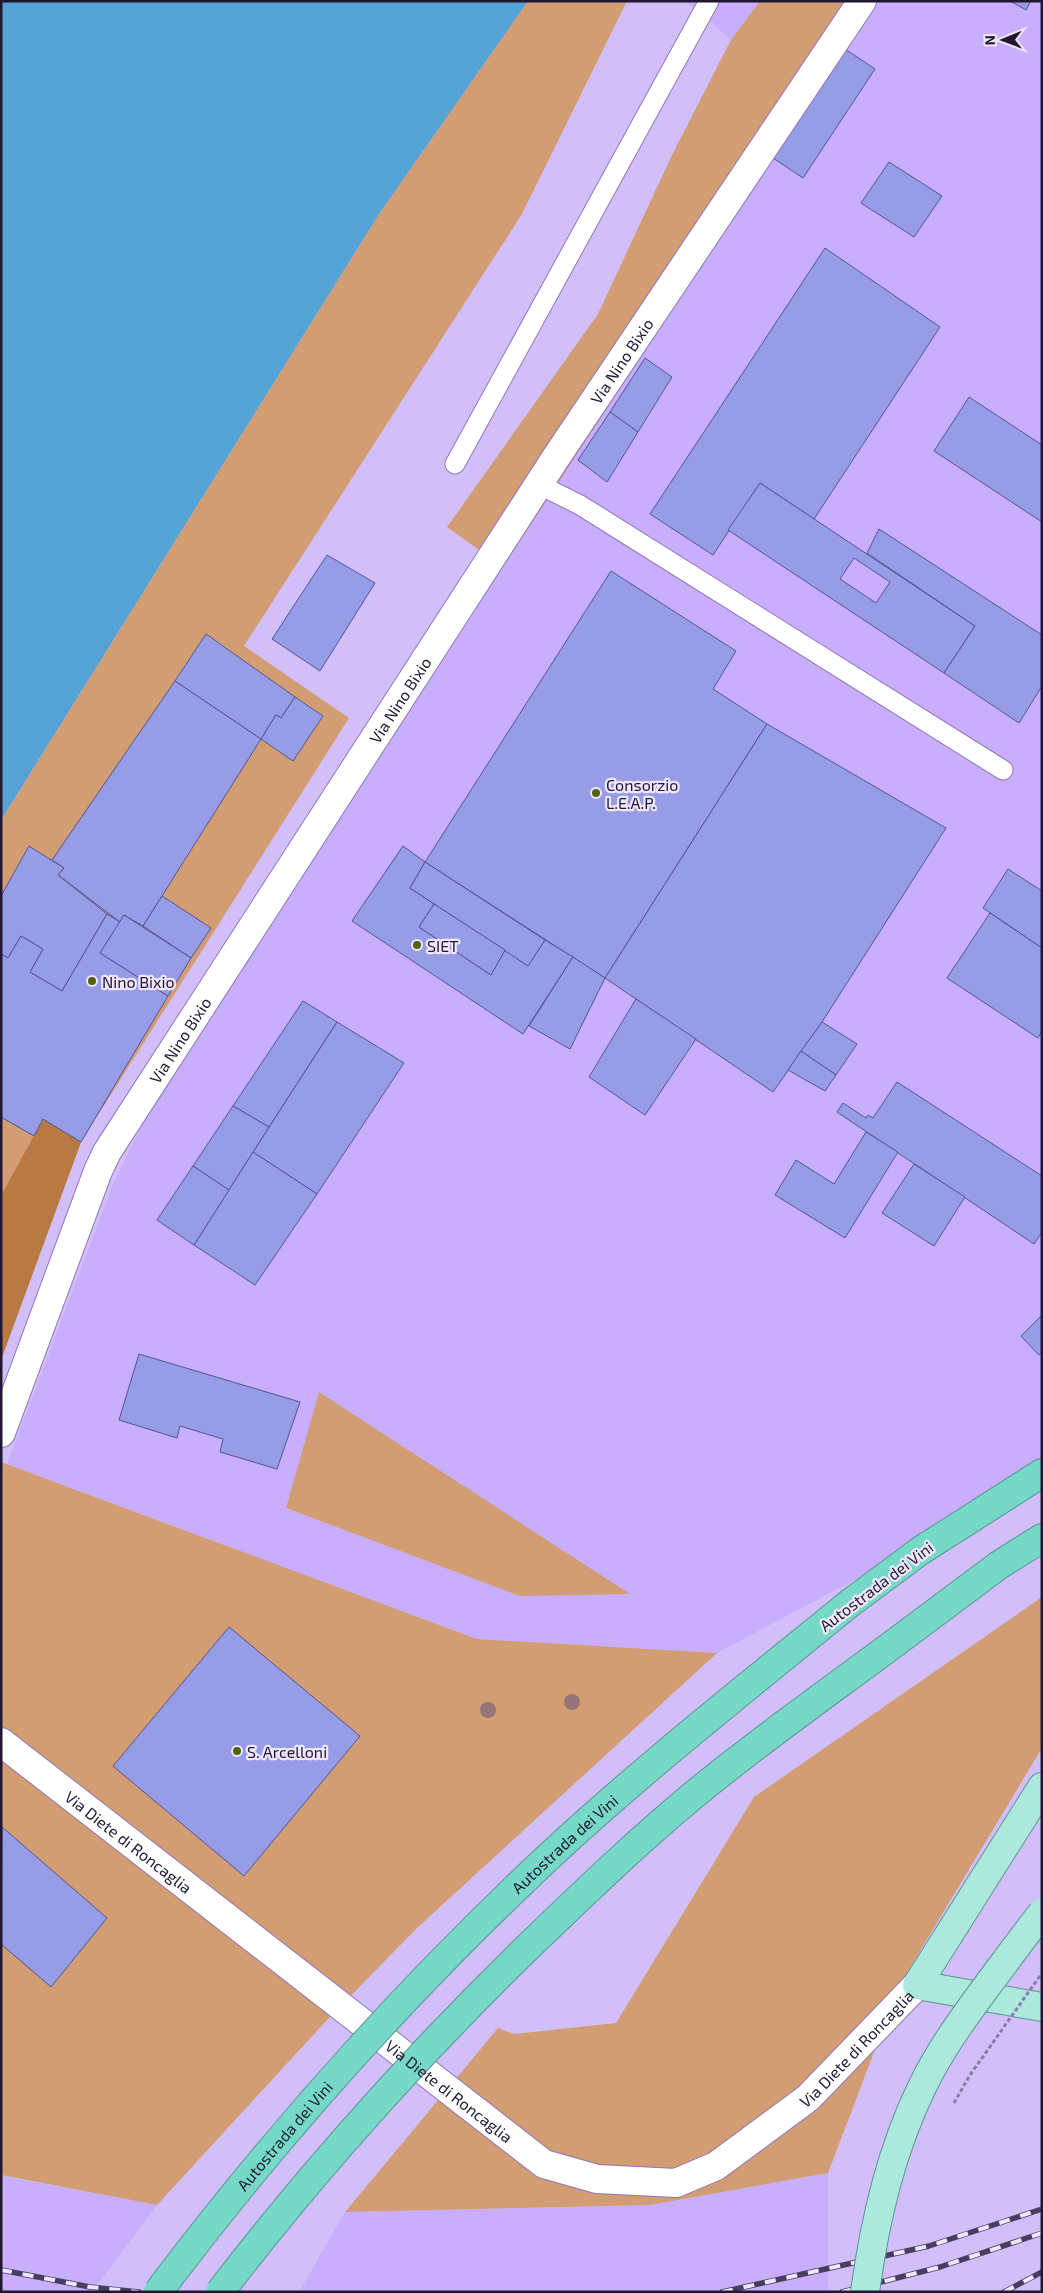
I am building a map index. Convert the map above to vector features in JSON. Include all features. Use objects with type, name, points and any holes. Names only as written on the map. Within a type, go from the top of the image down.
[{"type":"highway","name":"Autostrada dei Vini","points":[[158,2292],[260,2162],[334,2075],[476,1928],[544,1862],[644,1772],[850,1602],[920,1551],[1042,1473]]},
{"type":"highway","points":[[220,2292],[303,2188],[385,2094],[472,2002],[582,1895],[696,1793],[999,1566],[1042,1538]]},
{"type":"main road","points":[[1042,1787],[917,1985],[1039,2008],[1042,2007]]},
{"type":"main road","points":[[865,2292],[872,2236],[884,2186],[903,2132],[924,2084],[947,2043],[1042,1913]]},
{"type":"street","name":"Via Nino Bixio","points":[[1,1434],[98,1171],[107,1152],[540,484],[862,1]]},
{"type":"street","name":"Via Diete di Roncaglia","points":[[1,1742],[544,2164],[597,2179],[676,2183],[716,2166],[808,2098],[917,1985]]},
{"type":"lane","points":[[455,464],[708,1]]},
{"type":"lane","points":[[540,484],[580,505],[1003,770]]},
{"type":"path","points":[[951,2109],[970,2075],[1042,1973]]},
{"type":"shaded area","points":[[528,1],[627,1],[522,214],[244,646],[349,718],[81,1142],[1,1360],[1,820],[379,214]]},
{"type":"shaded area","points":[[686,1],[760,1],[731,40]]},
{"type":"shaded area","points":[[760,1],[874,1],[503,567],[447,527],[598,314],[672,155],[731,40]]},
{"type":"shaded area","points":[[874,1],[1042,1],[1042,1480],[717,1653],[477,1639],[7,1464],[115,1179],[165,1080]]},
{"type":"shaded area","points":[[43,1119],[81,1142],[1,1360],[1,1196]]},
{"type":"shaded area","points":[[319,1392],[630,1594],[520,1596],[286,1508]]},
{"type":"shaded area","points":[[1,1462],[477,1639],[717,1653],[417,1928],[328,2019],[157,2205],[1,2175]]},
{"type":"shaded area","points":[[1042,1597],[1042,1748],[900,1984],[828,2173],[650,2205],[345,2212],[498,2028],[514,2034],[616,2023],[754,1797]]},
{"type":"shaded area","points":[[828,2173],[828,2292],[299,2292],[345,2212],[650,2205]]},
{"type":"shaded area","points":[[1,2175],[157,2205],[92,2292],[1,2292]]},
{"type":"water","points":[[1,1],[528,1],[379,214],[1,820]]},
{"type":"building","points":[[1010,1],[1031,1],[1026,10]]},
{"type":"building","points":[[845,49],[875,69],[803,178],[773,158]]},
{"type":"building","points":[[889,162],[942,196],[914,237],[861,203]]},
{"type":"building","points":[[825,248],[940,327],[814,519],[760,483],[713,555],[650,514]]},
{"type":"building","points":[[645,358],[672,377],[638,432],[610,412]]},
{"type":"building","points":[[969,397],[1042,445],[1042,522],[934,451]]},
{"type":"building","points":[[610,412],[638,432],[607,482],[578,460]]},
{"type":"building","points":[[760,483],[975,626],[944,673],[728,530]],"holes":[[[854,558],[890,582],[876,603],[840,579]]]},
{"type":"building","points":[[879,529],[1042,635],[1042,686],[1019,723],[944,673],[975,626],[867,553]]},
{"type":"building","points":[[327,555],[375,583],[320,671],[272,639]]},
{"type":"building","name":"Consorzio L.E.A.P.","points":[[611,571],[736,651],[713,689],[767,724],[605,978],[425,862]]},
{"type":"building","points":[[206,634],[295,697],[281,718],[276,715],[261,739],[175,681]]},
{"type":"building","points":[[175,681],[261,739],[143,926],[124,915],[120,922],[58,875],[64,868],[52,860]]},
{"type":"building","points":[[295,697],[323,716],[293,761],[261,739],[276,715],[281,718]]},
{"type":"building","points":[[767,724],[946,828],[822,1022],[773,1092],[605,978]]},
{"type":"building","points":[[29,846],[64,868],[58,875],[107,914],[62,991],[30,972],[43,949],[21,936],[8,958],[1,954],[1,896]]},
{"type":"building","name":"SIET","points":[[403,846],[425,862],[410,888],[434,904],[419,927],[491,975],[505,950],[528,966],[545,940],[573,957],[523,1034],[352,921]]},
{"type":"building","points":[[425,862],[545,940],[528,966],[410,888]]},
{"type":"building","points":[[1008,869],[1042,891],[1042,948],[983,908]]},
{"type":"building","points":[[162,896],[211,928],[191,958],[143,926]]},
{"type":"building","points":[[434,904],[505,950],[491,975],[419,927]]},
{"type":"building","points":[[990,913],[1042,948],[1042,1031],[1038,1038],[947,978]]},
{"type":"building","points":[[107,914],[120,922],[100,953],[168,996],[81,1142],[43,1119],[34,1136],[1,1117],[1,954],[8,958],[21,936],[43,949],[30,972],[62,991]]},
{"type":"building","points":[[124,915],[191,958],[168,996],[100,953]]},
{"type":"building","points":[[573,957],[605,978],[570,1049],[529,1026]]},
{"type":"building","points":[[636,999],[696,1039],[645,1115],[589,1077]]},
{"type":"building","points":[[303,1001],[337,1022],[269,1127],[233,1106]]},
{"type":"building","points":[[337,1022],[404,1063],[317,1194],[253,1152]]},
{"type":"building","points":[[822,1022],[857,1044],[836,1075],[801,1051]]},
{"type":"building","points":[[801,1051],[836,1075],[825,1091],[788,1070]]},
{"type":"building","points":[[897,1082],[1042,1176],[1042,1232],[1034,1244],[837,1112],[843,1103],[866,1118],[868,1115],[873,1118]]},
{"type":"building","points":[[233,1106],[269,1127],[229,1190],[193,1166]]},
{"type":"building","points":[[866,1132],[898,1152],[845,1238],[775,1195],[796,1160],[834,1184]]},
{"type":"building","points":[[253,1152],[317,1194],[255,1285],[194,1245]]},
{"type":"building","points":[[914,1164],[965,1197],[934,1246],[882,1213]]},
{"type":"building","points":[[193,1166],[229,1190],[194,1245],[157,1220]]},
{"type":"building","points":[[1042,1315],[1042,1352],[1039,1355],[1021,1336]]},
{"type":"building","points":[[139,1354],[300,1402],[277,1469],[220,1452],[223,1439],[180,1426],[177,1438],[119,1420]]},
{"type":"building","name":"S. Arcelloni","points":[[229,1627],[360,1736],[244,1876],[113,1766]]},
{"type":"building","points":[[2,1827],[107,1918],[51,1987],[1,1944]]},
{"type":"railway","points":[[722,2292],[929,2246],[1042,2209]]},
{"type":"railway","points":[[842,2292],[940,2267],[1042,2233]]},
{"type":"railway","points":[[1,2270],[90,2287],[139,2292]]},
{"type":"railway","points":[[1004,2292],[1042,2272]]},
{"type":"place","name":"Consorzio L.E.A.P.","points":[[596,793]]},
{"type":"place","name":"SIET","points":[[417,945]]},
{"type":"place","name":"Nino Bixio","points":[[92,981]]},
{"type":"place","name":"S. Arcelloni","points":[[237,1751]]}]
